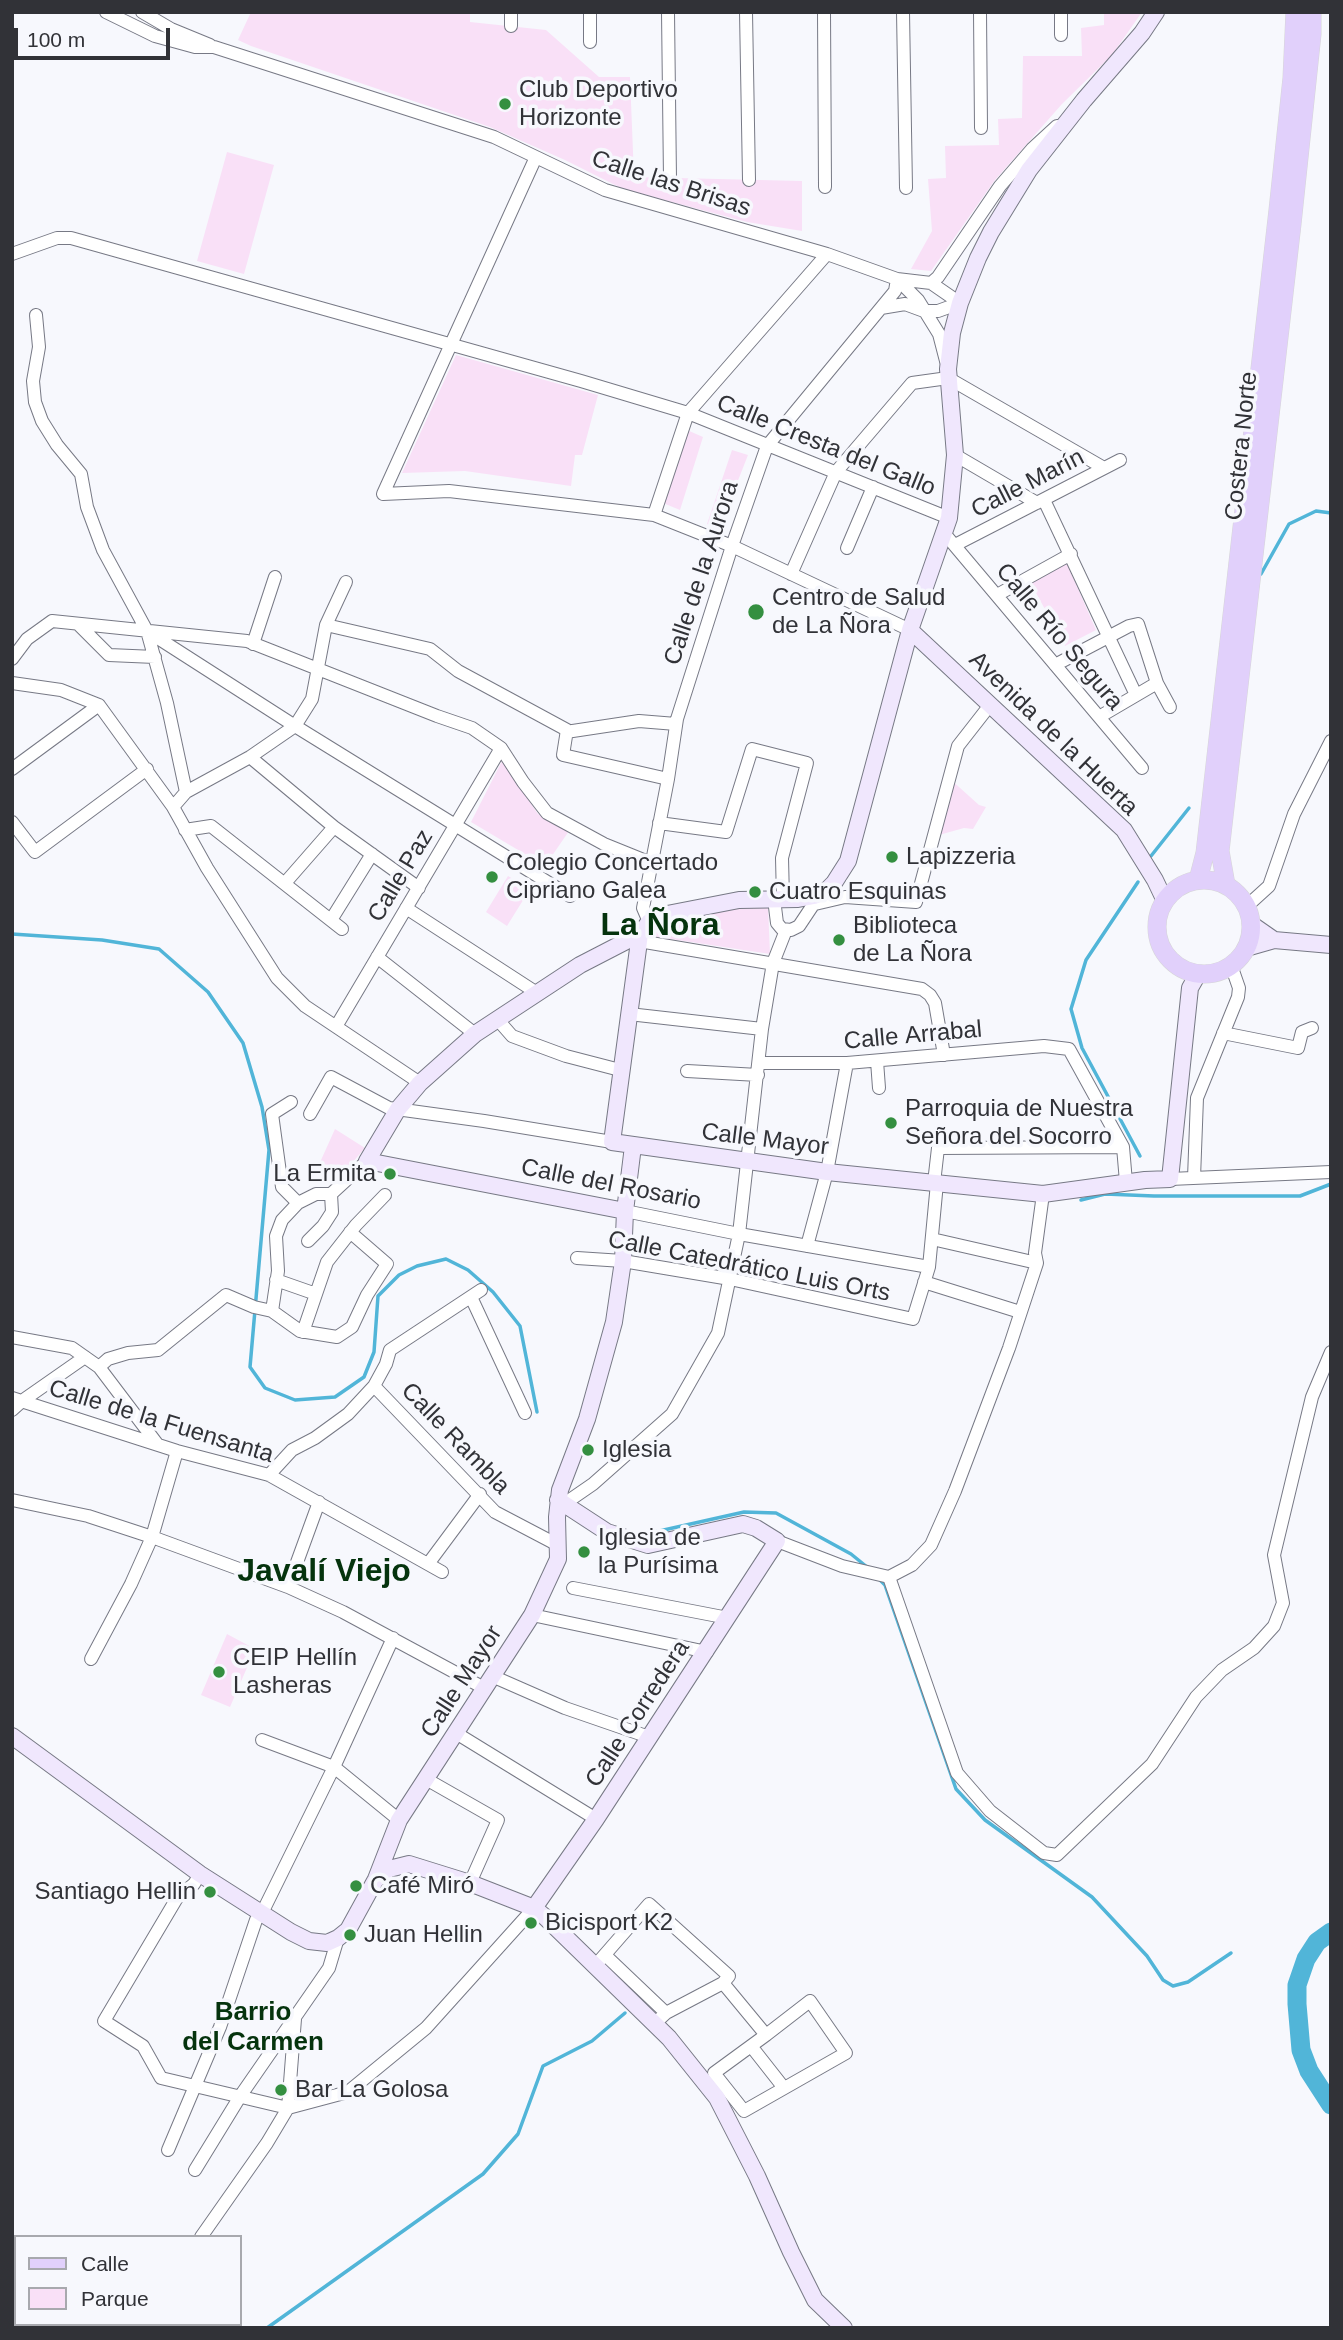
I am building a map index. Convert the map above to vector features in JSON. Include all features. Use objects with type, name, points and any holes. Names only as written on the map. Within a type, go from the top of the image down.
[{"type":"main road","name":"Costera Norte","points":[[1198,880],[1205,853],[1278,210],[1292,78],[1295,12]]},
{"type":"main road","name":"Costera Norte","points":[[1226,885],[1220,851],[1295,197],[1312,12]]},
{"type":"main road","points":[[1198,880],[1213,880],[1226,885],[1247,905],[1251,924],[1246,948],[1231,965],[1214,973],[1198,974],[1189,971],[1173,962],[1161,947],[1157,919],[1169,895],[1198,880]]},
{"type":"street","name":"Calle las Brisas","points":[[106,12],[155,36],[195,47],[214,47],[494,137],[605,190],[827,254],[897,279]]},
{"type":"street","points":[[142,12],[162,18],[214,47]]},
{"type":"street","points":[[511,12],[512,26]]},
{"type":"street","points":[[590,12],[590,42]]},
{"type":"street","points":[[668,12],[670,179]]},
{"type":"street","points":[[746,12],[749,180]]},
{"type":"street","points":[[824,12],[825,187]]},
{"type":"street","points":[[903,12],[906,188]]},
{"type":"street","points":[[980,12],[981,128]]},
{"type":"street","points":[[1060,12],[1061,36]]},
{"type":"street","points":[[948,373],[952,333],[960,303],[991,232],[1029,170],[1084,100],[1142,33],[1156,12]]},
{"type":"street","points":[[931,283],[938,277],[1000,186],[1032,149],[1084,100]]},
{"type":"street","points":[[536,157],[383,494],[449,491],[654,515],[732,546],[910,630]]},
{"type":"street","name":"Calle Cresta del Gallo","points":[[12,254],[57,238],[71,238],[688,413],[873,487],[949,532]]},
{"type":"street","points":[[654,515],[688,413],[827,254]]},
{"type":"street","points":[[897,279],[931,283],[960,303]]},
{"type":"street","points":[[659,823],[726,832],[752,749],[807,763],[782,858],[785,899],[775,920],[779,926],[786,930],[795,929],[817,899],[834,883],[850,854],[910,630],[949,532],[955,455],[948,373],[939,334],[918,300],[897,279]]},
{"type":"street","name":"Calle de la Aurora","points":[[643,933],[643,908],[676,724],[732,546],[767,446],[881,309],[895,291],[897,279]]},
{"type":"street","points":[[881,309],[905,304],[924,311],[938,311],[960,303]]},
{"type":"street","points":[[36,315],[39,346],[33,381],[35,402],[42,421],[57,445],[81,474],[87,506],[103,550],[147,631],[186,792]]},
{"type":"street","points":[[791,574],[836,472],[912,383],[948,373],[1104,468]]},
{"type":"street","points":[[955,455],[1041,501],[1070,554],[1136,695]]},
{"type":"street","name":"Calle Marín","points":[[949,532],[1041,501],[1120,460]]},
{"type":"street","points":[[847,548],[873,487]]},
{"type":"street","name":"Calle Río Segura","points":[[949,532],[997,595],[1142,768]]},
{"type":"street","points":[[997,595],[1070,554]]},
{"type":"street","points":[[253,644],[275,578]]},
{"type":"street","points":[[173,807],[186,792],[250,757],[295,726],[313,699],[326,625],[346,582]]},
{"type":"street","points":[[12,659],[27,639],[52,621],[222,637],[253,644],[472,727],[501,748],[547,813],[604,845],[651,863]]},
{"type":"street","points":[[78,624],[109,655],[155,657]]},
{"type":"street","points":[[1055,665],[1129,626],[1138,624],[1157,683],[1170,707]]},
{"type":"street","points":[[326,625],[430,649],[458,671],[567,731],[639,721],[676,724]]},
{"type":"street","name":"Avenida de la Huerta","points":[[910,630],[1124,830],[1155,880],[1169,895]]},
{"type":"street","points":[[147,631],[570,896]]},
{"type":"street","points":[[12,683],[61,690],[99,705],[173,807],[277,978],[305,1006],[419,1083]]},
{"type":"street","points":[[1099,717],[1157,683]]},
{"type":"street","points":[[12,769],[99,705]]},
{"type":"street","points":[[272,1311],[276,1280],[276,1237],[282,1220],[298,1203],[316,1194],[331,1194],[367,1161],[398,1109],[419,1083],[475,1034],[580,965],[643,933],[662,915],[739,900],[845,897],[916,902],[958,746],[990,705]]},
{"type":"street","points":[[567,731],[563,755],[668,779]]},
{"type":"street","points":[[1247,905],[1269,886],[1294,814],[1331,741]]},
{"type":"street","name":"Calle Paz","points":[[337,1026],[501,748]]},
{"type":"street","points":[[250,757],[334,827],[419,888]]},
{"type":"street","points":[[12,822],[36,852],[147,769]]},
{"type":"street","points":[[185,830],[211,826],[342,929]]},
{"type":"street","points":[[285,883],[334,827]]},
{"type":"street","points":[[331,920],[372,854]]},
{"type":"street","points":[[834,883],[845,897]]},
{"type":"street","points":[[785,899],[804,909],[804,918]]},
{"type":"street","points":[[406,908],[537,993]]},
{"type":"street","points":[[1251,924],[1273,940]]},
{"type":"street","points":[[786,930],[773,963],[762,1029],[738,1234],[719,1333],[672,1414],[593,1484],[561,1502],[607,1532],[648,1545],[743,1524],[756,1528],[777,1541],[842,1566],[889,1577],[912,1565],[931,1545],[955,1491],[1009,1348],[1037,1264],[1035,1252],[1043,1194]]},
{"type":"street","points":[[643,933],[773,963],[922,989],[935,1003],[944,1055]]},
{"type":"street","points":[[611,1142],[643,933]]},
{"type":"street","points":[[1246,948],[1273,940],[1331,945]]},
{"type":"street","points":[[377,957],[475,1034]]},
{"type":"street","points":[[1194,1178],[1197,1098],[1238,997],[1239,988],[1231,965]]},
{"type":"street","points":[[1198,974],[1190,988],[1170,1179],[1331,1172]]},
{"type":"street","points":[[629,1014],[762,1029]]},
{"type":"street","points":[[498,1020],[512,1036],[566,1056],[620,1070]]},
{"type":"street","points":[[1223,1033],[1298,1048],[1302,1032],[1312,1028]]},
{"type":"street","name":"Calle Arrabal","points":[[687,1071],[877,1061],[1044,1045],[1069,1049],[1123,1147]]},
{"type":"street","points":[[877,1061],[879,1088]]},
{"type":"street","points":[[807,1246],[827,1172],[847,1063]]},
{"type":"street","name":"Calle Mayor","points":[[310,1114],[331,1077],[389,1108],[633,1146],[827,1172],[1043,1194],[1126,1182],[1170,1179]]},
{"type":"street","points":[[291,1102],[272,1114],[282,1187],[298,1203]]},
{"type":"street","name":"Calle Mayor","points":[[338,1938],[348,1930],[376,1879],[400,1820],[532,1615],[558,1559],[556,1544],[560,1490],[587,1419],[614,1322],[623,1261],[625,1211],[633,1146]]},
{"type":"street","points":[[1020,1312],[924,1282],[929,1267],[939,1148],[1123,1147],[1126,1182]]},
{"type":"street","name":"Calle del Rosario","points":[[367,1161],[738,1234],[929,1267]]},
{"type":"street","points":[[308,1241],[332,1212],[331,1194]]},
{"type":"street","points":[[303,1332],[327,1262],[385,1195]]},
{"type":"street","points":[[99,1367],[108,1359],[128,1353],[158,1350],[226,1295],[254,1307],[272,1311],[303,1332],[337,1337],[352,1327],[367,1294],[387,1264],[350,1233]]},
{"type":"street","points":[[932,1239],[1037,1264]]},
{"type":"street","name":"Calle Catedrático Luis Orts","points":[[577,1258],[623,1261],[730,1279],[913,1319],[924,1282]]},
{"type":"street","points":[[276,1280],[316,1294]]},
{"type":"street","points":[[374,1386],[390,1350],[476,1294],[525,1413]]},
{"type":"street","points":[[12,1337],[72,1348],[99,1367],[158,1445]]},
{"type":"street","points":[[889,1577],[957,1773],[990,1811],[1044,1853],[1057,1855],[1152,1764],[1196,1697],[1222,1670],[1254,1648],[1275,1626],[1283,1603],[1274,1555],[1311,1397],[1331,1352]]},
{"type":"street","points":[[15,1403],[85,1357]]},
{"type":"street","name":"Calle Rambla","points":[[269,1475],[292,1450],[315,1438],[348,1414],[374,1386],[495,1512],[556,1544]]},
{"type":"street","name":"Calle de la Fuensanta","points":[[15,1403],[269,1475],[442,1572]]},
{"type":"street","points":[[91,1659],[131,1584],[152,1537],[177,1451]]},
{"type":"street","points":[[428,1564],[480,1494]]},
{"type":"street","points":[[12,1500],[88,1516],[288,1587],[488,1682],[649,1737]]},
{"type":"street","points":[[288,1587],[319,1502]]},
{"type":"street","name":"Calle Corredera","points":[[534,1909],[707,1652],[777,1541]]},
{"type":"street","points":[[573,1588],[728,1618]]},
{"type":"street","points":[[532,1615],[707,1652]]},
{"type":"street","points":[[168,2150],[220,2026],[256,1920],[262,1913],[334,1767],[393,1638]]},
{"type":"street","points":[[456,1733],[596,1819]]},
{"type":"street","points":[[12,1736],[200,1874],[262,1913],[309,1941],[327,1943],[338,1938]]},
{"type":"street","points":[[261,1740],[334,1767],[400,1820]]},
{"type":"street","points":[[426,1779],[498,1820],[470,1884]]},
{"type":"street","points":[[393,1840],[410,1864]]},
{"type":"street","points":[[376,1879],[389,1869],[410,1864],[470,1884],[534,1909],[600,1961],[660,2019],[669,2038],[717,2098],[815,2300],[844,2328]]},
{"type":"street","points":[[200,1874],[194,1884],[177,1898],[104,2021],[143,2046],[161,2078],[288,2108],[348,2092],[426,2028],[534,1909]]},
{"type":"street","points":[[600,1961],[649,1904],[726,1980],[766,2035]]},
{"type":"street","points":[[195,2170],[241,2095],[329,1968],[338,1938]]},
{"type":"street","points":[[660,2019],[726,1980]]},
{"type":"street","points":[[810,2001],[846,2053],[744,2111],[714,2073],[766,2035],[810,2001]]},
{"type":"street","points":[[202,2235],[267,2143],[288,2108],[295,2018]]},
{"type":"street","points":[[751,2046],[784,2088]]},
{"type":"green space","name":"Club Deportivo Horizonte","points":[[251,12],[470,12],[470,22],[546,30],[599,77],[630,77],[634,177],[802,181],[802,231],[747,222],[623,189],[490,127],[251,46],[238,40]]},
{"type":"green space","points":[[1104,12],[1142,12],[1112,55],[1062,104],[995,180],[931,271],[911,269],[932,231],[928,179],[946,178],[945,146],[999,145],[998,119],[1022,118],[1023,56],[1082,56],[1081,28],[1104,25]]},
{"type":"green space","points":[[227,152],[274,165],[244,274],[197,261]]},
{"type":"green space","points":[[456,355],[598,395],[582,455],[575,455],[571,486],[465,471],[402,473]]},
{"type":"green space","points":[[687,430],[703,437],[680,510],[663,503]]},
{"type":"green space","points":[[732,450],[748,455],[719,529],[707,524]]},
{"type":"green space","points":[[1066,561],[1096,630],[1065,646],[1029,580]]},
{"type":"green space","points":[[502,761],[538,814],[569,831],[545,866],[471,822]]},
{"type":"green space","points":[[949,778],[979,805],[986,807],[973,829],[964,828],[939,835]]},
{"type":"green space","points":[[508,876],[530,889],[507,926],[486,912]]},
{"type":"green space","points":[[732,904],[768,906],[770,954],[651,936],[661,921]]},
{"type":"green space","points":[[335,1129],[365,1148],[338,1179],[317,1169]]},
{"type":"green space","points":[[227,1634],[255,1649],[230,1707],[201,1695]]},
{"type":"waterway","points":[[1261,574],[1289,524],[1316,511],[1331,513]]},
{"type":"waterway","points":[[1151,856],[1189,808]]},
{"type":"waterway","points":[[1138,882],[1086,960],[1071,1009],[1082,1048],[1140,1156]]},
{"type":"waterway","points":[[12,934],[102,940],[159,949],[208,992],[243,1043],[262,1107],[269,1150],[250,1367],[265,1388],[295,1400],[335,1397],[364,1377],[374,1352],[378,1296],[399,1275],[417,1266],[446,1259],[468,1270],[493,1292],[520,1326],[537,1412]]},
{"type":"waterway","points":[[1081,1200],[1105,1194],[1300,1196],[1331,1184]]},
{"type":"waterway","points":[[637,1536],[744,1512],[776,1513],[851,1554],[867,1567]]},
{"type":"waterway","points":[[880,1580],[885,1585],[956,1789],[985,1820],[1092,1897],[1147,1956],[1163,1980],[1173,1986],[1188,1982],[1231,1953]]},
{"type":"waterway","points":[[1331,1932],[1317,1942],[1306,1959],[1297,1985],[1301,2050],[1309,2071],[1331,2105]]},
{"type":"waterway","points":[[267,2328],[483,2174],[518,2134],[543,2066],[592,2041],[625,2013]]},
{"type":"place","name":"Club Deportivo Horizonte","points":[[505,104]]},
{"type":"place","name":"Centro de Salud de La Ñora","points":[[756,612]]},
{"type":"place","name":"Lapizzeria","points":[[892,857]]},
{"type":"place","name":"Colegio Concertado Cipriano Galea","points":[[492,877]]},
{"type":"place","name":"Cuatro Esquinas","points":[[755,892]]},
{"type":"place","name":"Biblioteca de La Ñora","points":[[839,940]]},
{"type":"place","name":"Parroquia de Nuestra Señora del Socorro","points":[[891,1123]]},
{"type":"place","name":"La Ermita","points":[[390,1174]]},
{"type":"place","name":"Iglesia","points":[[588,1450]]},
{"type":"place","name":"Iglesia de la Purísima","points":[[584,1552]]},
{"type":"place","name":"CEIP Hellín Lasheras","points":[[219,1672]]},
{"type":"place","name":"Café Miró","points":[[356,1886]]},
{"type":"place","name":"Santiago Hellin","points":[[210,1892]]},
{"type":"place","name":"Bicisport K2","points":[[531,1923]]},
{"type":"place","name":"Juan Hellin","points":[[350,1935]]},
{"type":"place","name":"Bar La Golosa","points":[[281,2090]]},
{"type":"district","name":"La Ñora","points":[[660,926]]},
{"type":"district","name":"Javalí Viejo","points":[[324,1572]]},
{"type":"district","name":"Barrio del Carmen","points":[[253,2028]]}]
